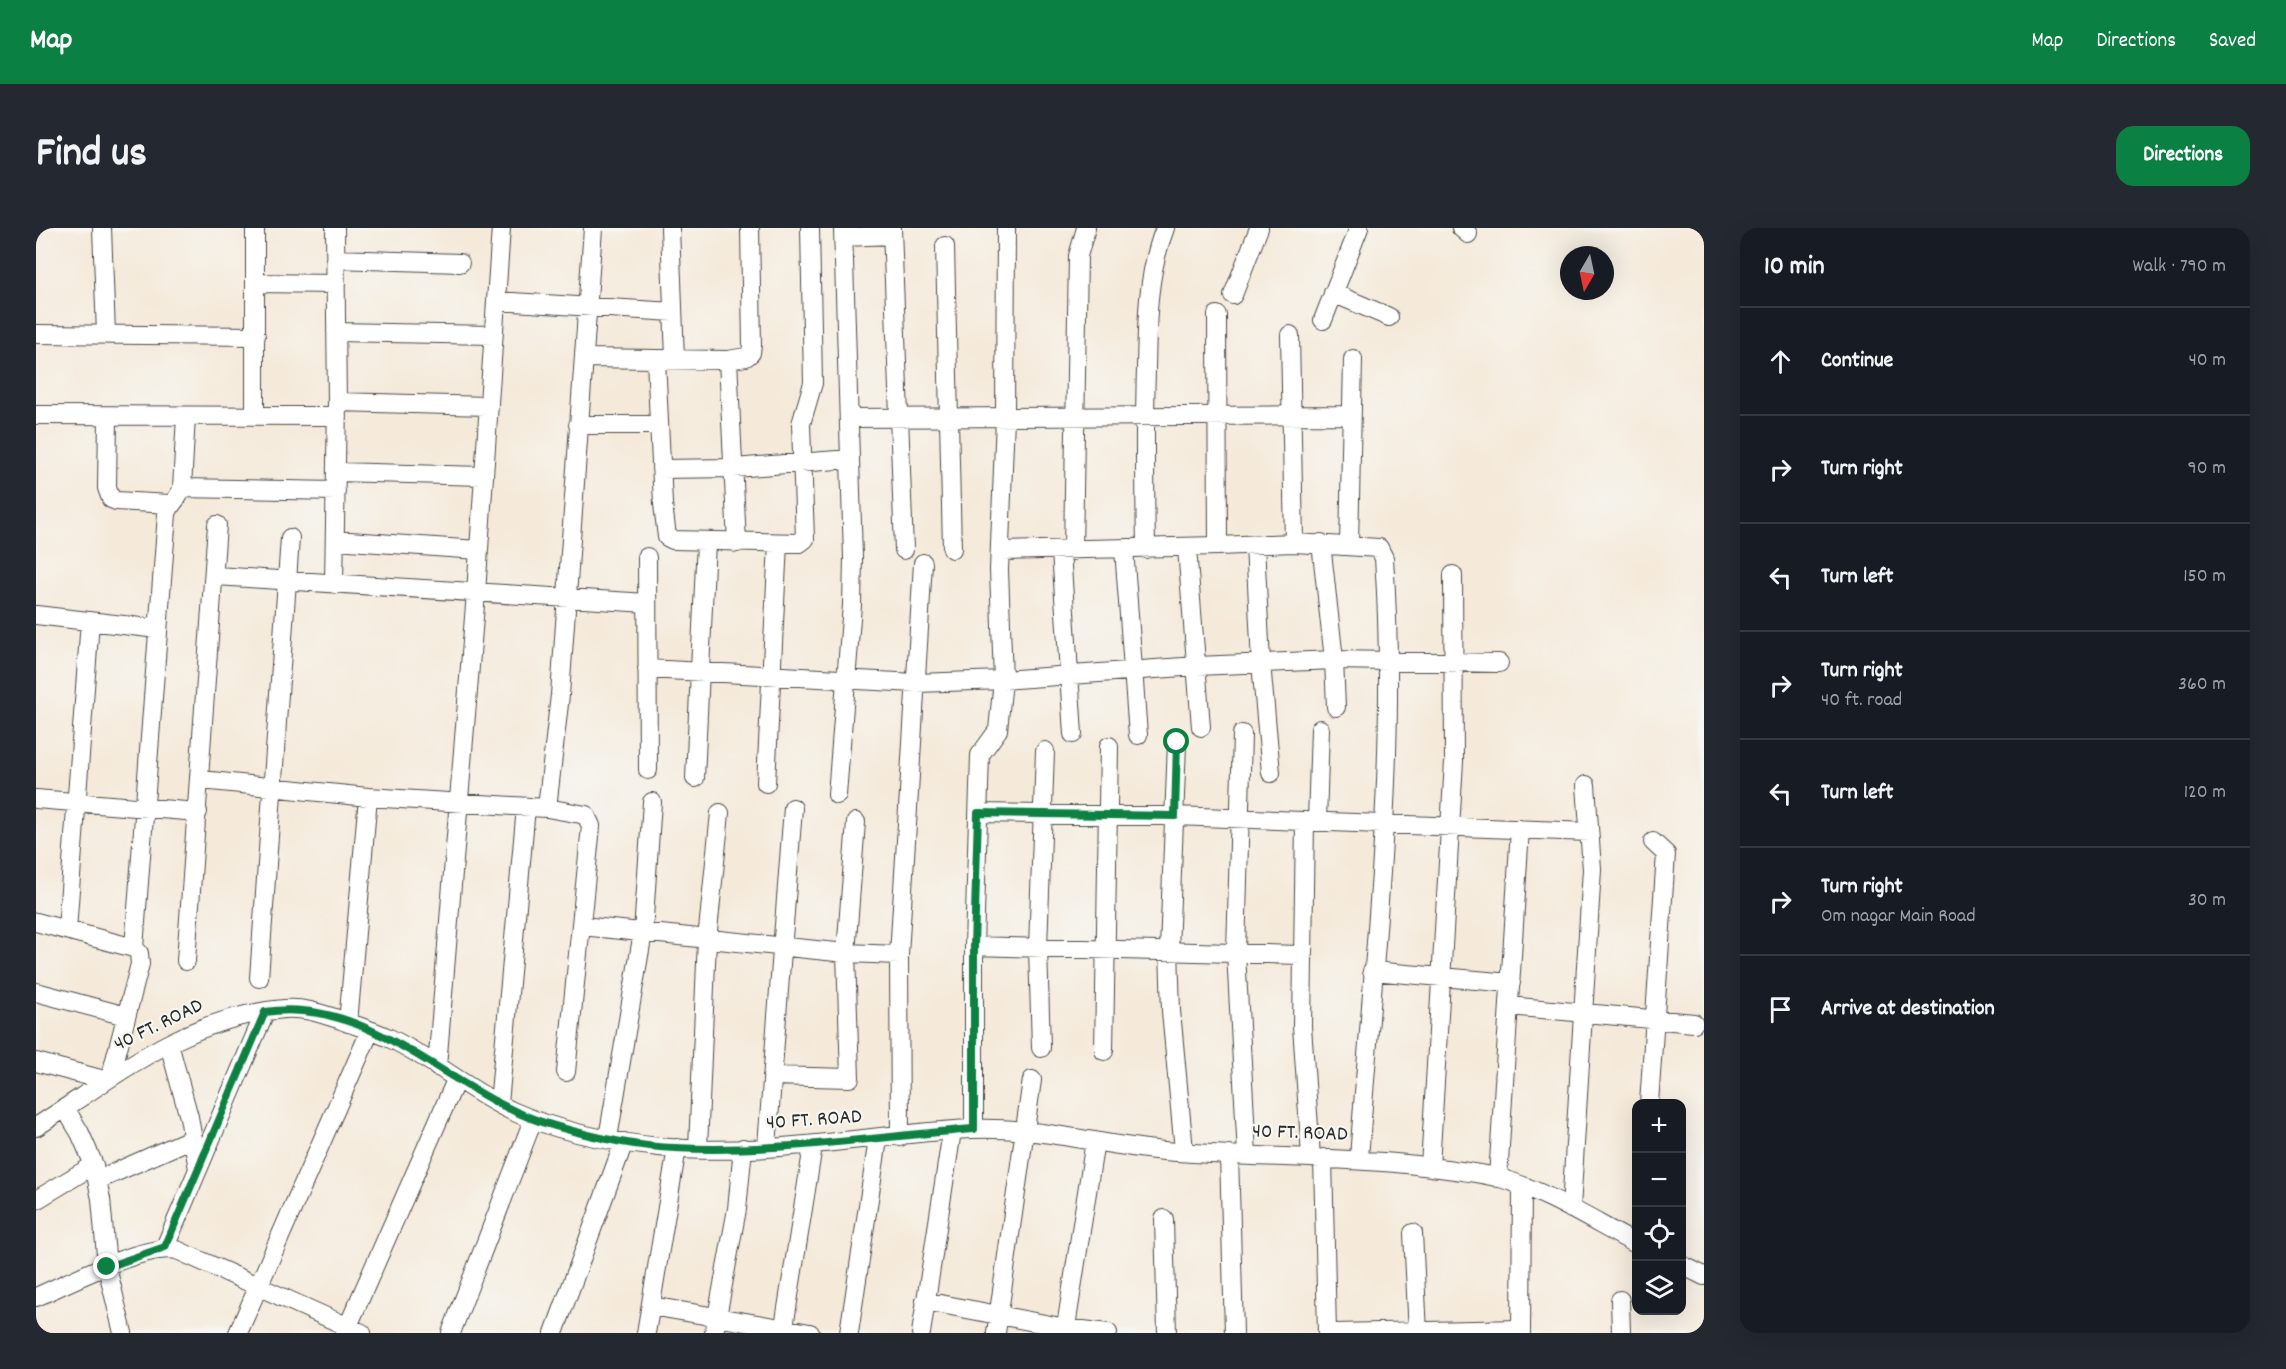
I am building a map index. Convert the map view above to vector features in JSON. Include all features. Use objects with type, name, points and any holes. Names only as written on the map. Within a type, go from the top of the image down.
[{"type":"street","points":[[102,228],[106,334]]},
{"type":"street","points":[[255,228],[255,415]]},
{"type":"street","points":[[334,584],[337,409],[335,228]]},
{"type":"street","points":[[437,1067],[476,593],[501,228]]},
{"type":"street","points":[[548,808],[567,599],[593,228]]},
{"type":"street","points":[[670,228],[675,359]]},
{"type":"street","points":[[585,358],[728,360],[746,357],[751,353],[750,228]]},
{"type":"street","points":[[656,359],[664,532],[667,537],[673,540],[737,543],[800,543],[805,539],[802,414],[813,383],[810,228]]},
{"type":"street","points":[[974,1129],[974,946],[980,755],[998,730],[1003,680],[1000,551],[1005,417],[1006,228]]},
{"type":"street","points":[[1073,734],[1068,674],[1067,551],[1075,417],[1078,256],[1086,228]]},
{"type":"street","points":[[1146,549],[1145,416],[1148,292],[1153,263],[1165,228]]},
{"type":"street","points":[[1233,295],[1259,228]]},
{"type":"street","points":[[1323,320],[1359,228]]},
{"type":"street","points":[[837,795],[852,605],[844,232],[892,231],[904,550]]},
{"type":"street","points":[[945,246],[951,417],[952,549]]},
{"type":"street","points":[[335,259],[459,263]]},
{"type":"street","points":[[256,283],[336,284]]},
{"type":"street","points":[[813,291],[846,292]]},
{"type":"street","points":[[1334,293],[1389,317]]},
{"type":"street","points":[[496,301],[673,312]]},
{"type":"street","points":[[1217,315],[1215,414],[1218,546]]},
{"type":"street","points":[[336,332],[493,335]]},
{"type":"street","points":[[36,334],[256,336]]},
{"type":"street","points":[[1290,335],[1294,543]]},
{"type":"street","points":[[1349,546],[1353,359]]},
{"type":"street","points":[[728,360],[737,543]]},
{"type":"street","points":[[36,415],[255,415],[337,409],[488,406]]},
{"type":"street","points":[[849,418],[1215,414],[1351,415]]},
{"type":"street","points":[[108,416],[107,488],[111,499],[170,504]]},
{"type":"street","points":[[36,1062],[107,1077],[141,958],[134,948],[167,514],[170,504],[180,495],[182,488],[186,416]]},
{"type":"street","points":[[578,425],[659,425]]},
{"type":"street","points":[[662,469],[734,468],[850,459]]},
{"type":"street","points":[[336,472],[483,476]]},
{"type":"street","points":[[182,488],[336,491]]},
{"type":"street","points":[[186,961],[216,576],[217,525]]},
{"type":"street","points":[[259,978],[290,538]]},
{"type":"street","points":[[335,540],[478,550]]},
{"type":"street","points":[[695,778],[706,542]]},
{"type":"street","points":[[766,783],[778,543]]},
{"type":"street","points":[[1000,551],[1187,548],[1294,543],[1379,548],[1383,551],[1389,660],[1383,823],[1359,1159]]},
{"type":"street","points":[[1322,543],[1334,660],[1336,707]]},
{"type":"street","points":[[1255,544],[1261,663],[1271,773]]},
{"type":"street","points":[[1187,548],[1201,727]]},
{"type":"street","points":[[1124,549],[1138,735]]},
{"type":"street","points":[[647,557],[648,770]]},
{"type":"street","points":[[900,1137],[899,955],[923,563]]},
{"type":"street","points":[[1430,1167],[1450,825],[1455,660],[1453,575]]},
{"type":"street","points":[[216,576],[646,603]]},
{"type":"street","points":[[36,615],[159,629]]},
{"type":"street","points":[[66,930],[90,621]]},
{"type":"street","points":[[647,669],[916,683],[1003,680],[1132,669],[1334,660],[1455,660],[1499,663]]},
{"type":"street","points":[[1320,729],[1302,955],[1302,1026],[1317,1157],[1327,1333]]},
{"type":"street","points":[[1234,1333],[1238,1155],[1236,953],[1242,734]]},
{"type":"street","points":[[1177,742],[1169,950],[1172,1020],[1184,1151]]},
{"type":"street","points":[[1104,1051],[1109,746]]},
{"type":"street","points":[[1041,1048],[1038,948],[1045,751]]},
{"type":"street","points":[[201,780],[368,797],[548,808],[580,813],[590,819],[582,926],[566,1072]]},
{"type":"street","points":[[1571,1209],[1592,869],[1586,785]]},
{"type":"street","points":[[348,1023],[368,797]]},
{"type":"street","points":[[36,799],[198,812]]},
{"type":"street","points":[[554,1333],[616,1140],[643,932],[652,802]]},
{"type":"street","points":[[499,1104],[526,807]]},
{"type":"street","points":[[767,1146],[793,808]]},
{"type":"street","points":[[698,1148],[707,939],[720,813]]},
{"type":"street","points":[[978,813],[1175,816],[1589,832]]},
{"type":"street","points":[[772,1076],[850,1078],[846,953],[856,822]]},
{"type":"street","points":[[1498,1178],[1520,829]]},
{"type":"street","points":[[1649,1099],[1657,1019],[1666,854],[1653,842]]},
{"type":"street","points":[[36,922],[134,948]]},
{"type":"street","points":[[582,926],[846,953],[899,955]]},
{"type":"street","points":[[974,946],[1302,955]]},
{"type":"street","points":[[1372,971],[1510,983]]},
{"type":"street","points":[[36,992],[126,1016]]},
{"type":"street","points":[[1509,1006],[1694,1023]]},
{"type":"street","name":"40 FT. ROAD","points":[[36,1127],[107,1077],[169,1044],[221,1021],[300,1008],[370,1030],[396,1042],[456,1080],[533,1120],[616,1140],[677,1149],[742,1148],[813,1146],[974,1129],[1025,1130],[1184,1151],[1359,1159],[1498,1178],[1632,1235]]},
{"type":"street","points":[[165,1247],[265,1012]]},
{"type":"street","points":[[238,1333],[370,1030]]},
{"type":"street","points":[[169,1044],[193,1138],[198,1169]]},
{"type":"street","points":[[36,1297],[107,1267],[165,1247],[177,1250],[352,1331],[456,1080]]},
{"type":"street","points":[[998,1324],[1032,1080]]},
{"type":"street","points":[[65,1108],[80,1133],[96,1172],[107,1267],[123,1333]]},
{"type":"street","points":[[451,1333],[533,1120]]},
{"type":"street","points":[[921,1333],[952,1131]]},
{"type":"street","points":[[36,1200],[96,1172],[193,1138]]},
{"type":"street","points":[[849,1333],[878,1139]]},
{"type":"street","points":[[1065,1331],[1095,1141]]},
{"type":"street","points":[[784,1331],[813,1146]]},
{"type":"street","points":[[715,1325],[736,1209],[742,1148]]},
{"type":"street","points":[[646,1333],[677,1149]]},
{"type":"street","points":[[1334,1333],[1521,1331],[1521,1186]]},
{"type":"street","points":[[1164,1219],[1167,1333]]},
{"type":"street","points":[[1413,1233],[1418,1332]]},
{"type":"street","points":[[1686,1267],[1704,1276]]},
{"type":"street","points":[[1620,1300],[1621,1333]]},
{"type":"street","points":[[925,1301],[998,1324],[1108,1333]]},
{"type":"street","points":[[651,1306],[715,1325],[810,1333]]},
{"type":"route","points":[[107,1267],[165,1247],[265,1012],[300,1008],[315,1011],[389,1038],[456,1080],[533,1120],[624,1142],[677,1149],[813,1146],[974,1129],[974,946],[978,813],[1175,816],[1177,742]]}]
